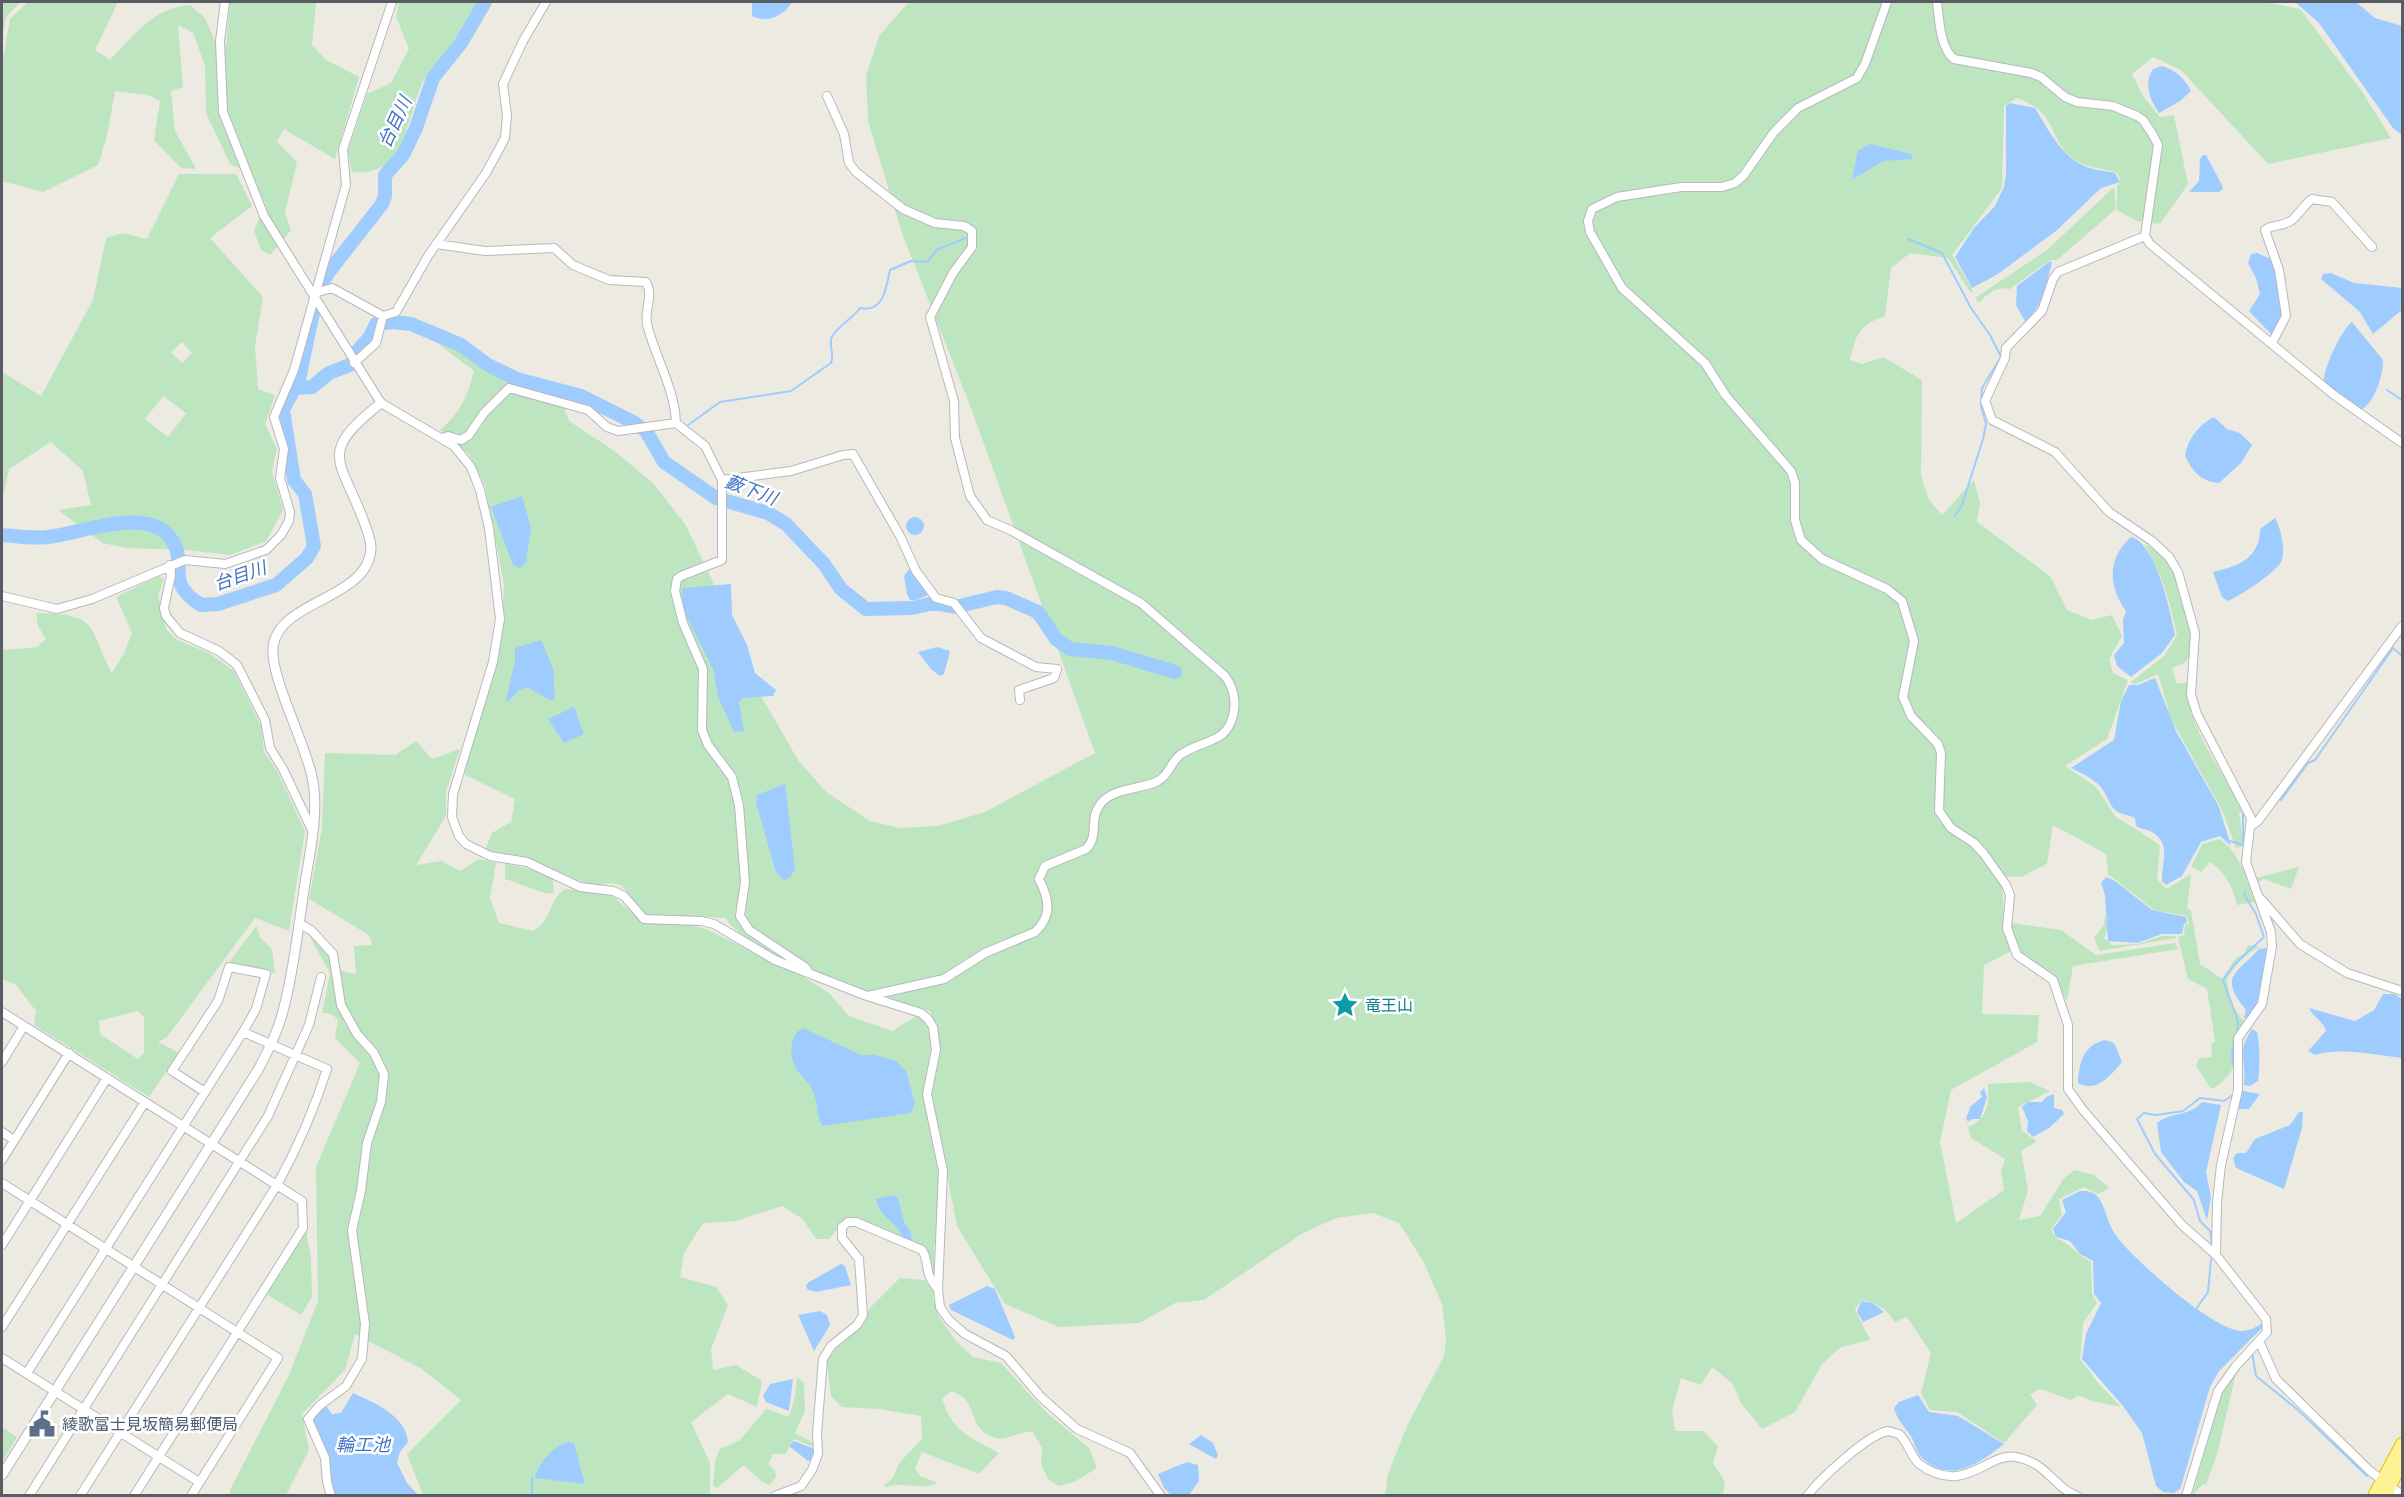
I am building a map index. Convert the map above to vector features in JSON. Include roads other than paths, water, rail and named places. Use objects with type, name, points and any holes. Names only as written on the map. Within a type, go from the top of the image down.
[{"type":"highway","points":[[2385,1487],[2403,1444]]},
{"type":"highway","points":[[2374,1496],[2385,1487],[2403,1462]]},
{"type":"street","points":[[225,2],[220,41],[223,112],[255,198],[313,298],[381,403],[442,438],[464,456],[476,478],[489,528],[501,619],[493,662],[453,794],[452,817],[459,836],[466,844],[479,852],[527,862],[580,886],[613,891],[624,896],[644,919],[702,921],[714,924],[775,960],[867,996],[921,1013],[933,1027],[936,1050],[927,1094],[943,1171],[938,1289],[940,1307],[949,1320],[965,1334],[1006,1356],[1041,1397],[1077,1429],[1130,1453],[1161,1496]]},
{"type":"street","points":[[2,596],[57,609],[92,599],[185,560],[225,564],[238,561],[266,550],[281,535],[289,521],[290,512],[280,478],[284,449],[274,417],[294,370],[346,185],[343,149],[392,2]]},
{"type":"street","points":[[354,363],[376,343],[382,320],[396,312],[436,244],[486,173],[505,138],[507,116],[503,84],[523,41],[546,2]]},
{"type":"street","points":[[1887,2],[1865,64],[1857,78],[1798,108],[1774,132],[1744,175],[1735,183],[1722,187],[1681,187],[1617,197],[1592,209],[1588,214],[1590,231],[1622,288],[1705,363],[1726,396],[1791,471],[1795,483],[1795,520],[1801,540],[1822,559],[1887,589],[1902,601],[1914,642],[1904,697],[1911,716],[1938,744],[1941,753],[1939,811],[1951,828],[1974,843],[1984,854],[2006,885],[2010,906],[2007,928],[2017,955],[2053,980],[2068,1025],[2068,1089],[2083,1110],[2182,1225],[2216,1255],[2266,1318],[2267,1332],[2224,1380],[2218,1391],[2186,1496]]},
{"type":"street","points":[[1937,2],[1944,41],[1954,59],[2031,73],[2077,102],[2113,106],[2142,120],[2158,145],[2145,236]]},
{"type":"street","points":[[827,96],[844,134],[849,163],[856,172],[903,209],[935,223],[964,226],[972,231],[972,247],[953,273],[930,317],[954,401],[955,438],[970,496],[978,510],[993,524],[1010,530],[1142,603],[1225,676],[1235,703],[1231,723],[1222,735],[1179,755],[1169,772],[1160,780],[1110,795],[1099,806],[1093,817],[1094,838],[1091,844],[1086,849],[1045,866],[1039,876],[1049,903],[1048,911],[1042,925],[1035,932],[985,953],[944,979],[867,996]]},
{"type":"street","points":[[2272,343],[2283,327],[2286,316],[2279,270],[2265,231],[2270,226],[2280,226],[2291,220],[2312,199],[2324,200],[2332,202],[2372,247]]},
{"type":"street","points":[[2145,236],[2058,272],[2053,279],[2042,311],[2006,348],[2005,358],[1987,394],[1986,408],[1992,420],[2055,452],[2109,513],[2152,541],[2169,557],[2178,572],[2195,633],[2192,695],[2197,714],[2243,800],[2251,826],[2246,862],[2271,932],[2272,946],[2262,1004],[2238,1038],[2238,1090],[2221,1165],[2217,1202],[2216,1255]]},
{"type":"street","points":[[2145,236],[2173,265],[2334,395],[2403,443]]},
{"type":"street","points":[[436,244],[484,251],[554,248],[573,265],[609,280],[646,282],[650,292],[647,322],[662,366],[676,423],[705,446],[722,480],[722,560],[681,576],[675,584],[676,599],[704,669],[702,730],[708,745],[732,777],[739,805],[745,882],[740,916],[750,930],[805,967],[810,975]]},
{"type":"street","points":[[313,298],[318,292],[332,288],[382,320]]},
{"type":"street","points":[[442,438],[448,436],[462,440],[469,435],[484,413],[509,388],[588,410],[607,427],[618,431],[676,423]]},
{"type":"street","points":[[2,1475],[212,1143],[271,1044],[285,1006],[312,830],[313,780],[303,744],[275,670],[273,646],[277,635],[291,620],[346,586],[364,569],[371,548],[368,534],[343,478],[339,452],[342,442],[360,419],[381,403]]},
{"type":"street","points":[[722,480],[791,471],[853,454],[900,536],[916,571],[936,598],[958,607],[981,638],[1036,667],[1057,669],[1054,678],[1019,690],[1020,700]]},
{"type":"street","points":[[173,564],[164,608],[166,616],[180,633],[219,651],[237,665],[265,720],[270,748],[283,769],[312,830]]},
{"type":"street","points":[[2251,826],[2258,821],[2403,626]]},
{"type":"street","points":[[2258,896],[2300,944],[2347,973],[2403,991]]},
{"type":"street","points":[[299,923],[312,931],[333,954],[341,1005],[357,1034],[374,1053],[384,1074],[381,1102],[367,1143],[361,1191],[351,1241],[360,1277],[365,1324],[362,1359],[346,1386],[311,1413],[308,1419],[325,1458],[331,1496]]},
{"type":"street","points":[[27,1373],[105,1249],[183,1126],[205,1092],[243,1032],[256,1009],[266,974],[229,967],[218,1001],[172,1071],[205,1092]]},
{"type":"street","points":[[29,1496],[268,1116],[309,1025],[321,977]]},
{"type":"street","points":[[2,1012],[302,1202],[303,1227],[134,1496]]},
{"type":"street","points":[[2,1062],[24,1026]]},
{"type":"street","points":[[80,1496],[277,1185],[300,1143],[327,1069],[243,1032]]},
{"type":"street","points":[[2,1160],[69,1053]]},
{"type":"street","points":[[2,1245],[107,1078]]},
{"type":"street","points":[[2,1327],[145,1101]]},
{"type":"street","points":[[2,1132],[14,1140]]},
{"type":"street","points":[[2,1184],[278,1359],[191,1496]]},
{"type":"street","points":[[774,1496],[801,1486],[812,1470],[818,1454],[817,1433],[823,1359],[831,1346],[857,1325],[863,1315],[859,1259],[842,1238],[842,1227],[848,1222],[856,1222],[922,1250],[927,1276],[938,1289]]},
{"type":"street","points":[[2259,1341],[2276,1379],[2385,1487],[2403,1494]]},
{"type":"street","points":[[2,1358],[199,1482]]},
{"type":"street","points":[[1807,1496],[1831,1470],[1873,1437],[1888,1431],[1899,1434],[1915,1459],[1937,1474],[1956,1479],[1966,1478],[2005,1458],[2017,1457],[2039,1464],[2064,1489],[2077,1496]]},
{"type":"water","points":[[752,2],[792,2],[785,11],[775,17],[764,19],[752,16]]},
{"type":"water","points":[[2295,2],[2356,2],[2375,18],[2402,26],[2402,135],[2393,128],[2319,23]]},
{"type":"water","points":[[2162,66],[2172,70],[2186,82],[2191,91],[2180,101],[2159,113],[2151,97],[2148,80],[2153,69]]},
{"type":"water","points":[[2010,103],[2035,108],[2051,134],[2070,157],[2087,167],[2115,173],[2120,182],[2101,188],[2056,231],[1998,274],[1972,288],[1955,257],[1974,228],[1995,206],[2004,187],[2006,106]]},
{"type":"water","points":[[1871,144],[1911,154],[1913,159],[1883,161],[1852,180],[1858,150]]},
{"type":"water","points":[[2206,155],[2222,185],[2223,189],[2219,192],[2189,192],[2199,181],[2200,159]]},
{"type":"water","points":[[2257,253],[2271,259],[2274,264],[2284,317],[2274,334],[2271,334],[2249,311],[2260,294],[2256,278],[2248,263],[2251,254]]},
{"type":"water","points":[[2050,261],[2052,263],[2041,302],[2026,323],[2016,305],[2017,286]]},
{"type":"water","points":[[2331,273],[2354,283],[2402,288],[2402,310],[2373,334],[2360,312],[2321,279],[2323,274]]},
{"type":"water","points":[[2352,322],[2383,360],[2377,388],[2370,401],[2361,410],[2324,382],[2326,368],[2334,349]]},
{"type":"water","points":[[2214,417],[2227,429],[2240,433],[2252,445],[2241,463],[2219,483],[2198,475],[2185,455],[2195,433]]},
{"type":"water","points":[[522,496],[531,528],[526,562],[520,568],[513,565],[491,507]]},
{"type":"water","points":[[915,517],[921,520],[924,526],[921,532],[915,535],[909,532],[906,526],[909,520]]},
{"type":"water","points":[[2275,518],[2282,540],[2281,562],[2257,584],[2228,601],[2222,597],[2213,572],[2231,567],[2252,554],[2259,539],[2260,529]]},
{"type":"water","points":[[2131,537],[2140,542],[2155,565],[2166,596],[2175,635],[2162,653],[2131,677],[2117,666],[2114,655],[2124,643],[2123,619],[2126,611],[2116,592],[2113,573],[2118,554]]},
{"type":"water","points":[[909,569],[928,595],[910,600],[904,576]]},
{"type":"water","points":[[731,584],[732,615],[747,645],[755,673],[776,690],[773,696],[743,698],[739,702],[744,731],[734,732],[718,697],[713,669],[683,609],[682,588]]},
{"type":"water","points":[[541,640],[553,668],[555,699],[550,700],[527,687],[519,690],[508,702],[506,700],[515,661],[515,648]]},
{"type":"water","points":[[937,647],[950,651],[944,674],[940,676],[931,669],[918,652]]},
{"type":"water","points":[[2155,678],[2176,731],[2219,807],[2231,846],[2220,836],[2201,842],[2182,876],[2166,885],[2162,881],[2164,847],[2157,836],[2136,826],[2135,818],[2116,811],[2099,785],[2071,768],[2114,740],[2121,701],[2129,685],[2138,685]]},
{"type":"water","points":[[574,707],[584,734],[564,743],[548,719]]},
{"type":"water","points":[[785,784],[795,869],[784,881],[776,872],[756,803],[757,795]]},
{"type":"water","points":[[2106,877],[2115,881],[2152,910],[2186,917],[2187,922],[2184,924],[2182,934],[2162,934],[2137,943],[2108,941],[2105,895],[2101,883]]},
{"type":"water","points":[[2267,948],[2259,998],[2250,1019],[2244,1018],[2246,1010],[2233,990],[2233,977],[2259,949]]},
{"type":"water","points":[[2383,994],[2394,994],[2402,999],[2402,1058],[2347,1052],[2315,1055],[2308,1051],[2326,1031],[2309,1008],[2355,1021],[2374,1010]]},
{"type":"water","points":[[803,1028],[861,1055],[875,1055],[896,1061],[906,1071],[915,1103],[911,1113],[822,1126],[813,1090],[797,1070],[792,1059],[792,1041],[798,1031]]},
{"type":"water","points":[[2252,1029],[2257,1032],[2259,1063],[2258,1081],[2250,1086],[2244,1085],[2243,1050]]},
{"type":"water","points":[[2105,1040],[2114,1043],[2122,1062],[2103,1082],[2091,1086],[2078,1083],[2081,1062],[2087,1051],[2098,1042]]},
{"type":"water","points":[[1984,1088],[1987,1097],[1980,1119],[1972,1119],[1968,1122],[1966,1118],[1971,1106],[1982,1097],[1980,1092]]},
{"type":"water","points":[[2243,1091],[2260,1094],[2249,1109],[2237,1109]]},
{"type":"water","points":[[2054,1094],[2054,1108],[2062,1110],[2064,1114],[2049,1128],[2033,1137],[2027,1131],[2028,1121],[2022,1107],[2028,1102],[2042,1102],[2046,1097]]},
{"type":"water","points":[[2202,1102],[2221,1105],[2206,1172],[2211,1197],[2207,1220],[2197,1191],[2184,1182],[2161,1152],[2157,1123],[2168,1117],[2185,1113]]},
{"type":"water","points":[[2299,1112],[2303,1112],[2302,1128],[2284,1189],[2236,1168],[2233,1158],[2237,1153],[2246,1153],[2255,1139],[2290,1125]]},
{"type":"water","points":[[2080,1191],[2097,1196],[2112,1230],[2124,1245],[2155,1275],[2193,1306],[2228,1328],[2241,1331],[2250,1330],[2263,1323],[2263,1327],[2219,1371],[2210,1387],[2180,1489],[2174,1493],[2163,1492],[2156,1486],[2142,1433],[2123,1406],[2082,1359],[2086,1334],[2101,1303],[2094,1294],[2093,1261],[2080,1254],[2070,1241],[2056,1237],[2053,1229],[2066,1212],[2062,1200]]},
{"type":"water","points":[[894,1195],[898,1198],[912,1241],[904,1239],[878,1205],[876,1199]]},
{"type":"water","points":[[841,1264],[845,1266],[851,1285],[816,1292],[807,1289],[806,1285],[809,1282]]},
{"type":"water","points":[[987,1286],[995,1289],[1015,1337],[1013,1340],[951,1310],[949,1305]]},
{"type":"water","points":[[1861,1301],[1873,1303],[1884,1312],[1863,1322],[1857,1312]]},
{"type":"water","points":[[820,1311],[827,1315],[830,1325],[814,1351],[798,1315]]},
{"type":"water","points":[[793,1379],[789,1411],[766,1402],[763,1396],[770,1384]]},
{"type":"water","name":"輪工池","points":[[353,1393],[388,1411],[402,1425],[408,1442],[400,1452],[397,1463],[407,1483],[418,1495],[334,1495],[313,1419],[326,1406],[332,1414],[341,1413]]},
{"type":"water","points":[[1918,1395],[1929,1412],[1958,1416],[2004,1444],[1964,1468],[1943,1470],[1932,1465],[1919,1455],[1911,1436],[1894,1408],[1899,1402]]},
{"type":"water","points":[[1201,1435],[1213,1443],[1218,1455],[1216,1459],[1189,1444]]},
{"type":"water","points":[[794,1441],[815,1449],[814,1459],[808,1461],[789,1446]]},
{"type":"water","points":[[569,1442],[574,1443],[585,1484],[535,1478],[539,1467],[548,1456],[558,1447]]},
{"type":"water","points":[[1187,1462],[1198,1465],[1199,1481],[1189,1495],[1171,1495],[1164,1488],[1158,1474]]},
{"type":"waterway","name":"台目川","points":[[321,286],[328,273],[382,204],[385,196],[385,175],[403,155],[416,128],[433,78],[461,43],[485,2]]},
{"type":"waterway","points":[[687,426],[720,402],[791,391],[831,363],[832,336],[860,308],[868,309],[879,303],[885,291],[890,270],[911,261],[927,262],[938,249],[966,238]]},
{"type":"waterway","points":[[1908,239],[1942,253],[1971,308],[1990,335],[2001,357],[1982,388],[1981,406],[1986,424],[1983,439],[1962,505],[1955,516]]},
{"type":"waterway","name":"台目川","points":[[2,535],[42,538],[110,524],[143,523],[157,527],[168,535],[178,554],[179,579],[182,587],[201,605],[218,604],[276,585],[307,558],[314,546],[305,494],[294,480],[283,410],[299,379],[314,308]]},
{"type":"waterway","name":"藪下川","points":[[355,354],[370,337],[376,324],[392,322],[411,324],[461,345],[488,365],[517,379],[581,396],[646,431],[664,462],[716,498],[768,513],[786,524],[824,564],[841,589],[866,609],[912,608],[935,603],[955,607],[997,597],[1006,598],[1038,612],[1056,639],[1070,649],[1112,653],[1175,672]]},
{"type":"waterway","name":"藪下川","points":[[296,388],[312,387],[329,373],[350,365]]},
{"type":"waterway","points":[[2387,390],[2402,400]]},
{"type":"waterway","points":[[2281,800],[2308,763],[2315,760],[2393,648],[2402,656]]},
{"type":"waterway","points":[[2230,841],[2243,845],[2243,814]]},
{"type":"waterway","points":[[2237,1034],[2238,1021],[2223,980],[2235,964],[2264,937],[2256,914],[2244,894],[2246,892]]},
{"type":"waterway","points":[[2234,1039],[2232,1056],[2234,1069]]},
{"type":"waterway","points":[[2212,1244],[2210,1231],[2200,1221],[2194,1200],[2155,1154],[2137,1119],[2144,1113],[2156,1115],[2183,1111],[2200,1098],[2224,1101],[2233,1095]]},
{"type":"waterway","points":[[2196,1309],[2208,1292],[2211,1259]]},
{"type":"waterway","points":[[2252,1352],[2256,1376],[2298,1410],[2367,1476]]},
{"type":"waterway","points":[[532,1478],[532,1496]]},
{"type":"place","name":"竜王山","points":[[1345,1005]]},
{"type":"place","name":"綾歌富士見坂簡易郵便局","points":[[42,1424]]}]
